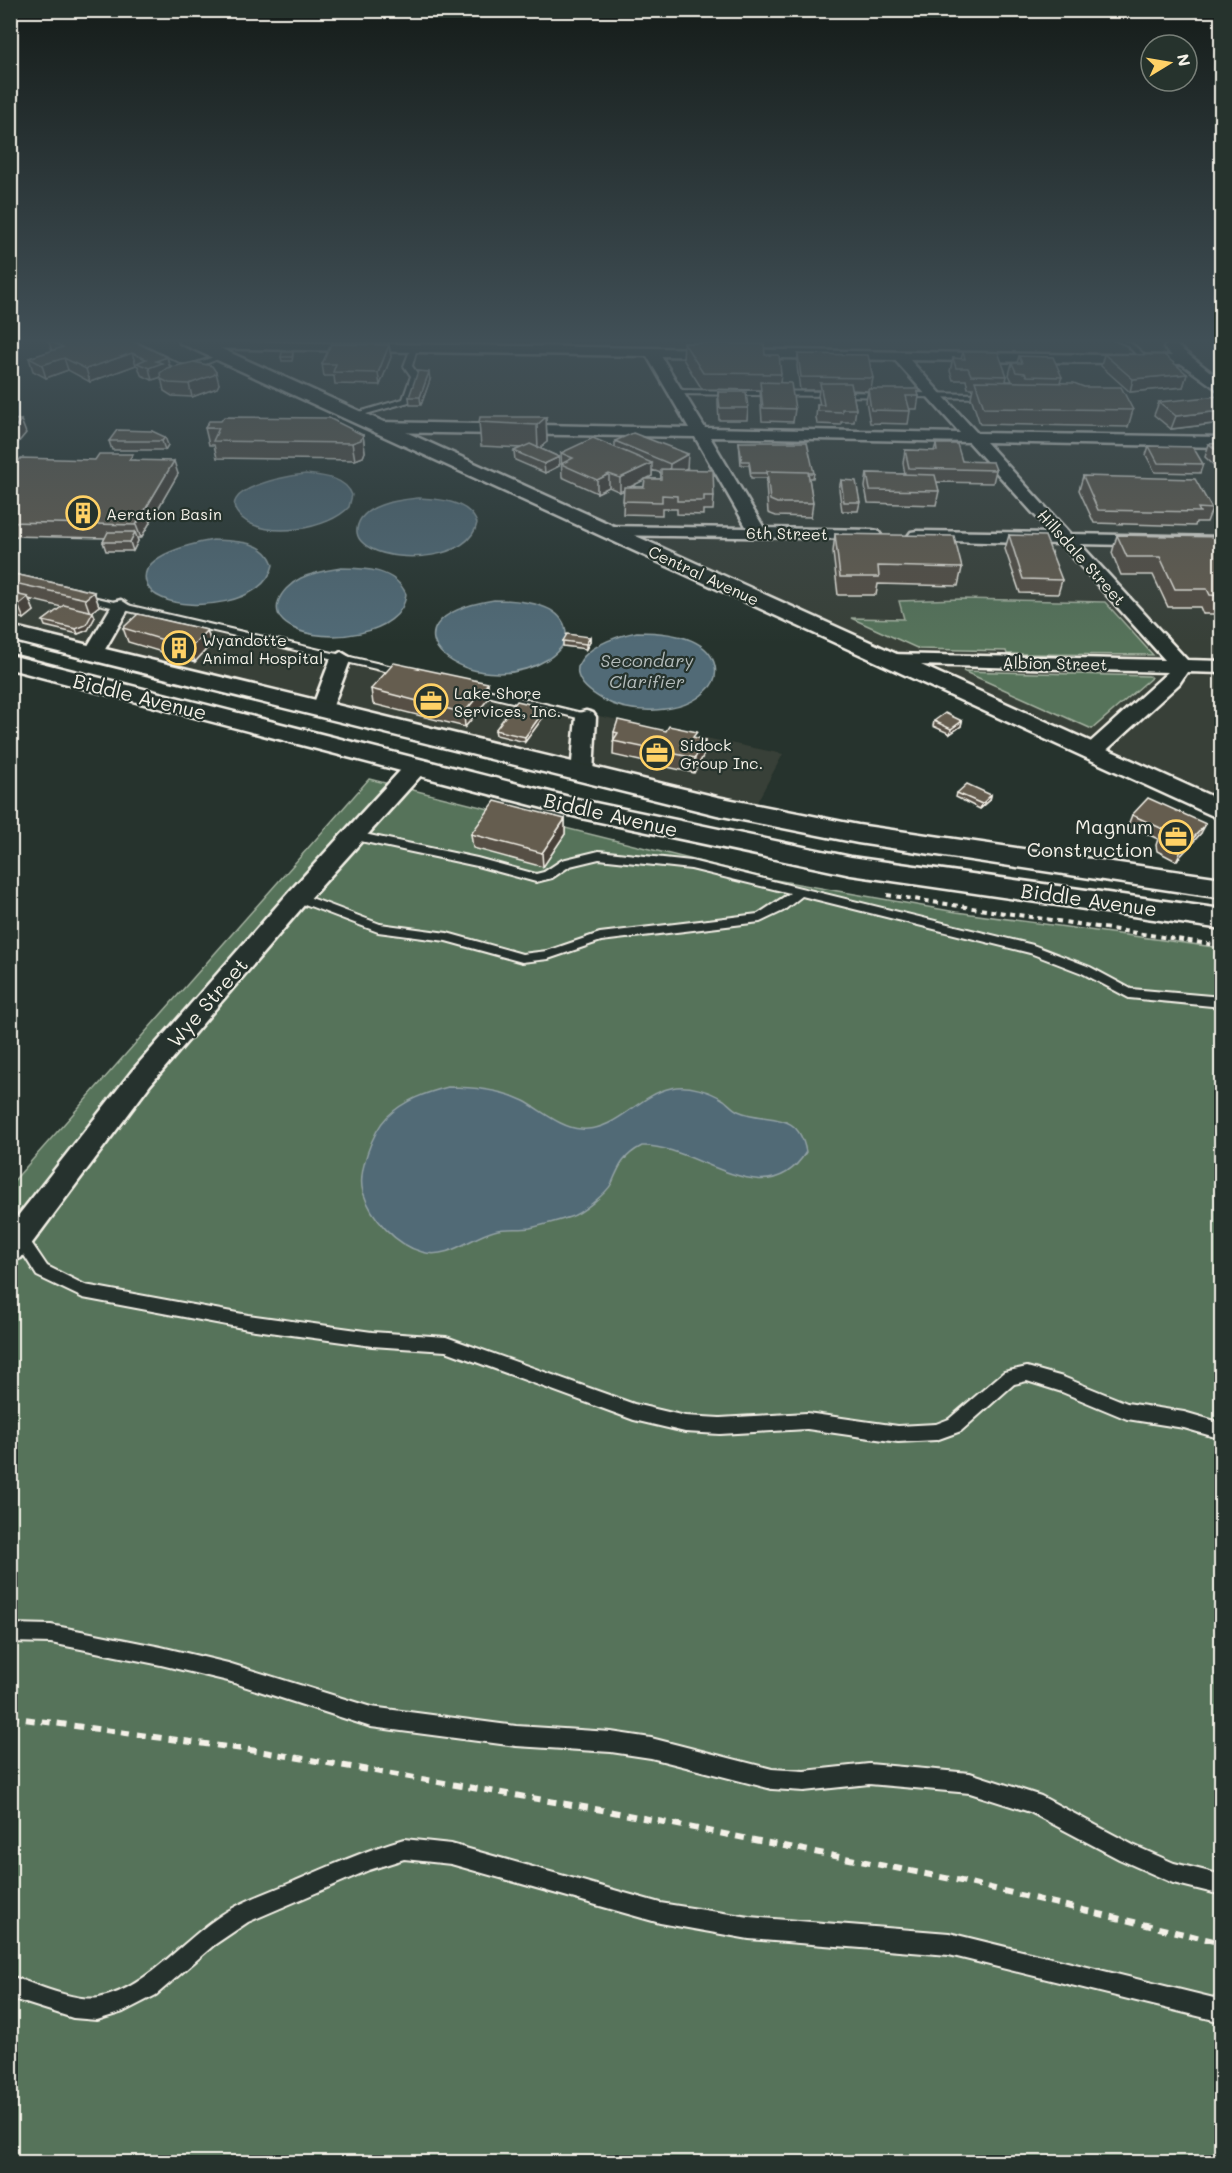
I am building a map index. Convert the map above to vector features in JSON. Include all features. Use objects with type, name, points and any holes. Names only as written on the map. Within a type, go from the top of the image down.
[{"type":"main road","name":"Central Avenue","points":[[408,440],[1221,812]]},
{"type":"main road","name":"Biddle Avenue","points":[[10,633],[437,740],[717,806],[858,834],[1221,888]]},
{"type":"main road","points":[[16,664],[54,644]]},
{"type":"main road","name":"Biddle Avenue","points":[[16,664],[582,809],[851,866],[1221,919]]},
{"type":"main road","points":[[417,766],[437,740]]},
{"type":"main road","points":[[851,866],[858,834]]},
{"type":"street","points":[[706,440],[759,533]]},
{"type":"street","name":"Hillsdale Street","points":[[975,440],[1181,666]]},
{"type":"street","points":[[1122,440],[1221,442]]},
{"type":"street","name":"6th Street","points":[[604,530],[1221,542]]},
{"type":"street","points":[[93,654],[121,606]]},
{"type":"street","points":[[321,711],[341,658]]},
{"type":"street","name":"Albion Street","points":[[889,660],[1221,667]]},
{"type":"street","points":[[1092,752],[1172,680],[1181,666]]},
{"type":"street","points":[[582,774],[585,717]]},
{"type":"street","name":"Wye Street","points":[[15,1242],[141,1078],[298,897],[417,766]]},
{"type":"lane","points":[[68,594],[422,677]]},
{"type":"lane","points":[[457,686],[585,717]]},
{"type":"lane","points":[[355,836],[477,862],[536,878],[548,875],[566,863],[599,855],[680,864],[779,885],[1033,949],[1086,970],[1129,993],[1221,1002]]},
{"type":"lane","points":[[779,885],[788,892],[787,902]]},
{"type":"lane","points":[[298,897],[378,928],[447,937],[522,958],[548,955],[600,937],[760,918],[800,892]]},
{"type":"lane","points":[[787,902],[804,895],[820,896]]},
{"type":"lane","points":[[15,1242],[42,1271],[83,1291],[112,1299],[248,1322],[372,1339],[446,1344],[634,1412],[685,1424],[720,1426],[796,1421],[898,1434],[936,1432],[955,1425],[1010,1377],[1027,1374],[1063,1385],[1127,1411],[1184,1420],[1221,1431]]},
{"type":"lane","points":[[10,1633],[51,1634],[161,1656],[228,1672],[372,1718],[516,1736],[610,1742],[651,1748],[772,1779],[804,1781],[869,1774],[970,1783],[1034,1803],[1173,1874],[1221,1885]]},
{"type":"lane","points":[[10,1986],[73,2007],[97,2008],[123,2001],[148,1987],[215,1932],[241,1915],[368,1860],[404,1849],[451,1854],[660,1912],[749,1928],[949,1944],[1006,1956],[1075,1977],[1221,2011]]},
{"type":"path","points":[[10,1718],[31,1718],[197,1741],[534,1798],[962,1881],[1221,1943]]},
{"type":"shaded area","points":[[408,440],[1221,440],[1221,812]]},
{"type":"shaded area","points":[[11,581],[589,714],[783,754],[751,813],[11,633]]},
{"type":"green space","points":[[961,599],[1105,602],[1153,655],[1007,654],[1006,651],[919,649],[851,618],[904,619],[899,601]]},
{"type":"green space","points":[[963,671],[1149,676],[1151,678],[1092,729]]},
{"type":"green space","points":[[369,779],[770,879],[956,912],[1221,948],[1221,2162],[11,2162],[11,1184]]},
{"type":"water","points":[[306,474],[333,478],[344,484],[352,495],[349,507],[340,515],[313,526],[282,530],[253,525],[242,518],[235,508],[236,499],[256,485]]},
{"type":"water","points":[[418,498],[435,499],[460,505],[473,515],[477,523],[472,535],[461,545],[448,551],[415,557],[384,553],[369,547],[359,538],[357,529],[365,514],[391,502]]},
{"type":"water","points":[[213,540],[257,546],[264,551],[273,565],[267,578],[256,589],[242,596],[208,604],[175,602],[159,597],[150,590],[146,582],[146,573],[151,564],[182,547]]},
{"type":"water","points":[[341,568],[369,570],[395,579],[406,594],[402,608],[391,620],[377,628],[341,636],[306,633],[284,622],[277,609],[281,595],[287,588],[306,576]]},
{"type":"water","name":"Secondary Clarifier","points":[[494,600],[526,602],[549,609],[564,623],[566,638],[563,645],[548,659],[518,671],[489,673],[463,667],[444,655],[434,640],[437,625],[456,610]]},
{"type":"water","name":"Secondary Clarifier","points":[[637,632],[683,637],[703,648],[711,656],[715,666],[715,677],[711,686],[696,699],[684,705],[656,710],[627,708],[614,704],[602,699],[586,687],[578,676],[578,666],[584,656],[608,641]]},
{"type":"water","points":[[448,1087],[477,1088],[506,1094],[524,1101],[559,1122],[581,1129],[605,1125],[659,1092],[678,1087],[692,1088],[706,1091],[724,1100],[738,1111],[749,1115],[789,1123],[802,1138],[806,1152],[790,1171],[771,1179],[751,1179],[663,1148],[642,1146],[623,1162],[605,1192],[575,1215],[530,1228],[494,1231],[459,1247],[432,1254],[403,1243],[378,1221],[363,1192],[362,1174],[376,1132],[387,1117],[400,1106],[415,1098]]},
{"type":"building","points":[[109,440],[162,440],[162,441]]},
{"type":"building","points":[[213,440],[360,440],[352,443]]},
{"type":"building","points":[[588,440],[599,440],[652,463],[620,478],[609,474],[597,480],[561,464],[573,458],[561,453]]},
{"type":"building","points":[[652,440],[688,454],[670,464],[615,441]]},
{"type":"building","points":[[739,442],[807,442],[814,473],[767,471],[767,473],[751,473],[749,461],[742,461]]},
{"type":"building","points":[[1221,443],[1221,454],[1209,444]]},
{"type":"building","points":[[530,444],[559,457],[544,464],[514,451]]},
{"type":"building","points":[[936,444],[957,444],[962,461],[993,462],[996,470],[909,468],[905,450],[937,451]]},
{"type":"building","points":[[1149,446],[1193,447],[1203,464],[1158,463]]},
{"type":"building","name":"Aeration Basin","points":[[99,454],[133,454],[129,460],[174,461],[136,525],[10,522],[10,471],[21,458],[95,460]]},
{"type":"building","points":[[661,469],[713,470],[714,496],[704,496],[704,501],[677,501],[677,496],[662,495],[662,502],[623,501],[624,487],[644,487],[645,479],[661,479]]},
{"type":"building","points":[[767,471],[808,472],[813,503],[777,503],[770,500]]},
{"type":"building","points":[[867,473],[935,475],[939,491],[870,490]]},
{"type":"building","points":[[1083,476],[1195,479],[1212,509],[1198,508],[1200,512],[1098,510]]},
{"type":"building","points":[[841,480],[856,481],[860,502],[844,502]]},
{"type":"building","points":[[108,532],[135,532],[130,542],[103,542]]},
{"type":"building","points":[[835,534],[954,536],[962,568],[878,566],[879,577],[840,577]]},
{"type":"building","points":[[1009,535],[1045,536],[1062,580],[1023,579]]},
{"type":"building","points":[[1117,535],[1221,537],[1221,596],[1210,595],[1207,589],[1175,589],[1160,557],[1127,557]]},
{"type":"building","points":[[10,573],[94,592],[85,599],[10,582]]},
{"type":"building","points":[[10,593],[28,597],[18,605],[10,603]]},
{"type":"building","points":[[64,605],[93,612],[86,625],[76,629],[43,621]]},
{"type":"building","points":[[138,614],[207,630],[190,648],[123,628]]},
{"type":"building","points":[[567,634],[590,637],[586,644],[563,641]]},
{"type":"building","points":[[394,663],[488,683],[464,713],[371,689]]},
{"type":"building","points":[[517,701],[546,708],[525,737],[495,730]]},
{"type":"building","points":[[945,713],[962,721],[951,729],[934,721]]},
{"type":"building","points":[[618,720],[666,731],[669,726],[697,732],[693,737],[705,740],[695,758],[613,741],[618,733],[614,732]]},
{"type":"building","points":[[967,784],[991,795],[982,804],[957,793]]},
{"type":"building","points":[[1148,798],[1206,824],[1181,851],[1161,842],[1160,835],[1165,830],[1132,815]]},
{"type":"building","points":[[495,801],[565,819],[542,853],[471,834]]},
{"type":"place","name":"Aeration Basin","points":[[83,513]]},
{"type":"place","name":"Wyandotte Animal Hospital","points":[[179,648]]},
{"type":"place","name":"Lake Shore Services, Inc.","points":[[431,701]]},
{"type":"place","name":"Sidock Group Inc.","points":[[657,753]]},
{"type":"place","name":"Magnum Construction","points":[[1176,837]]}]
